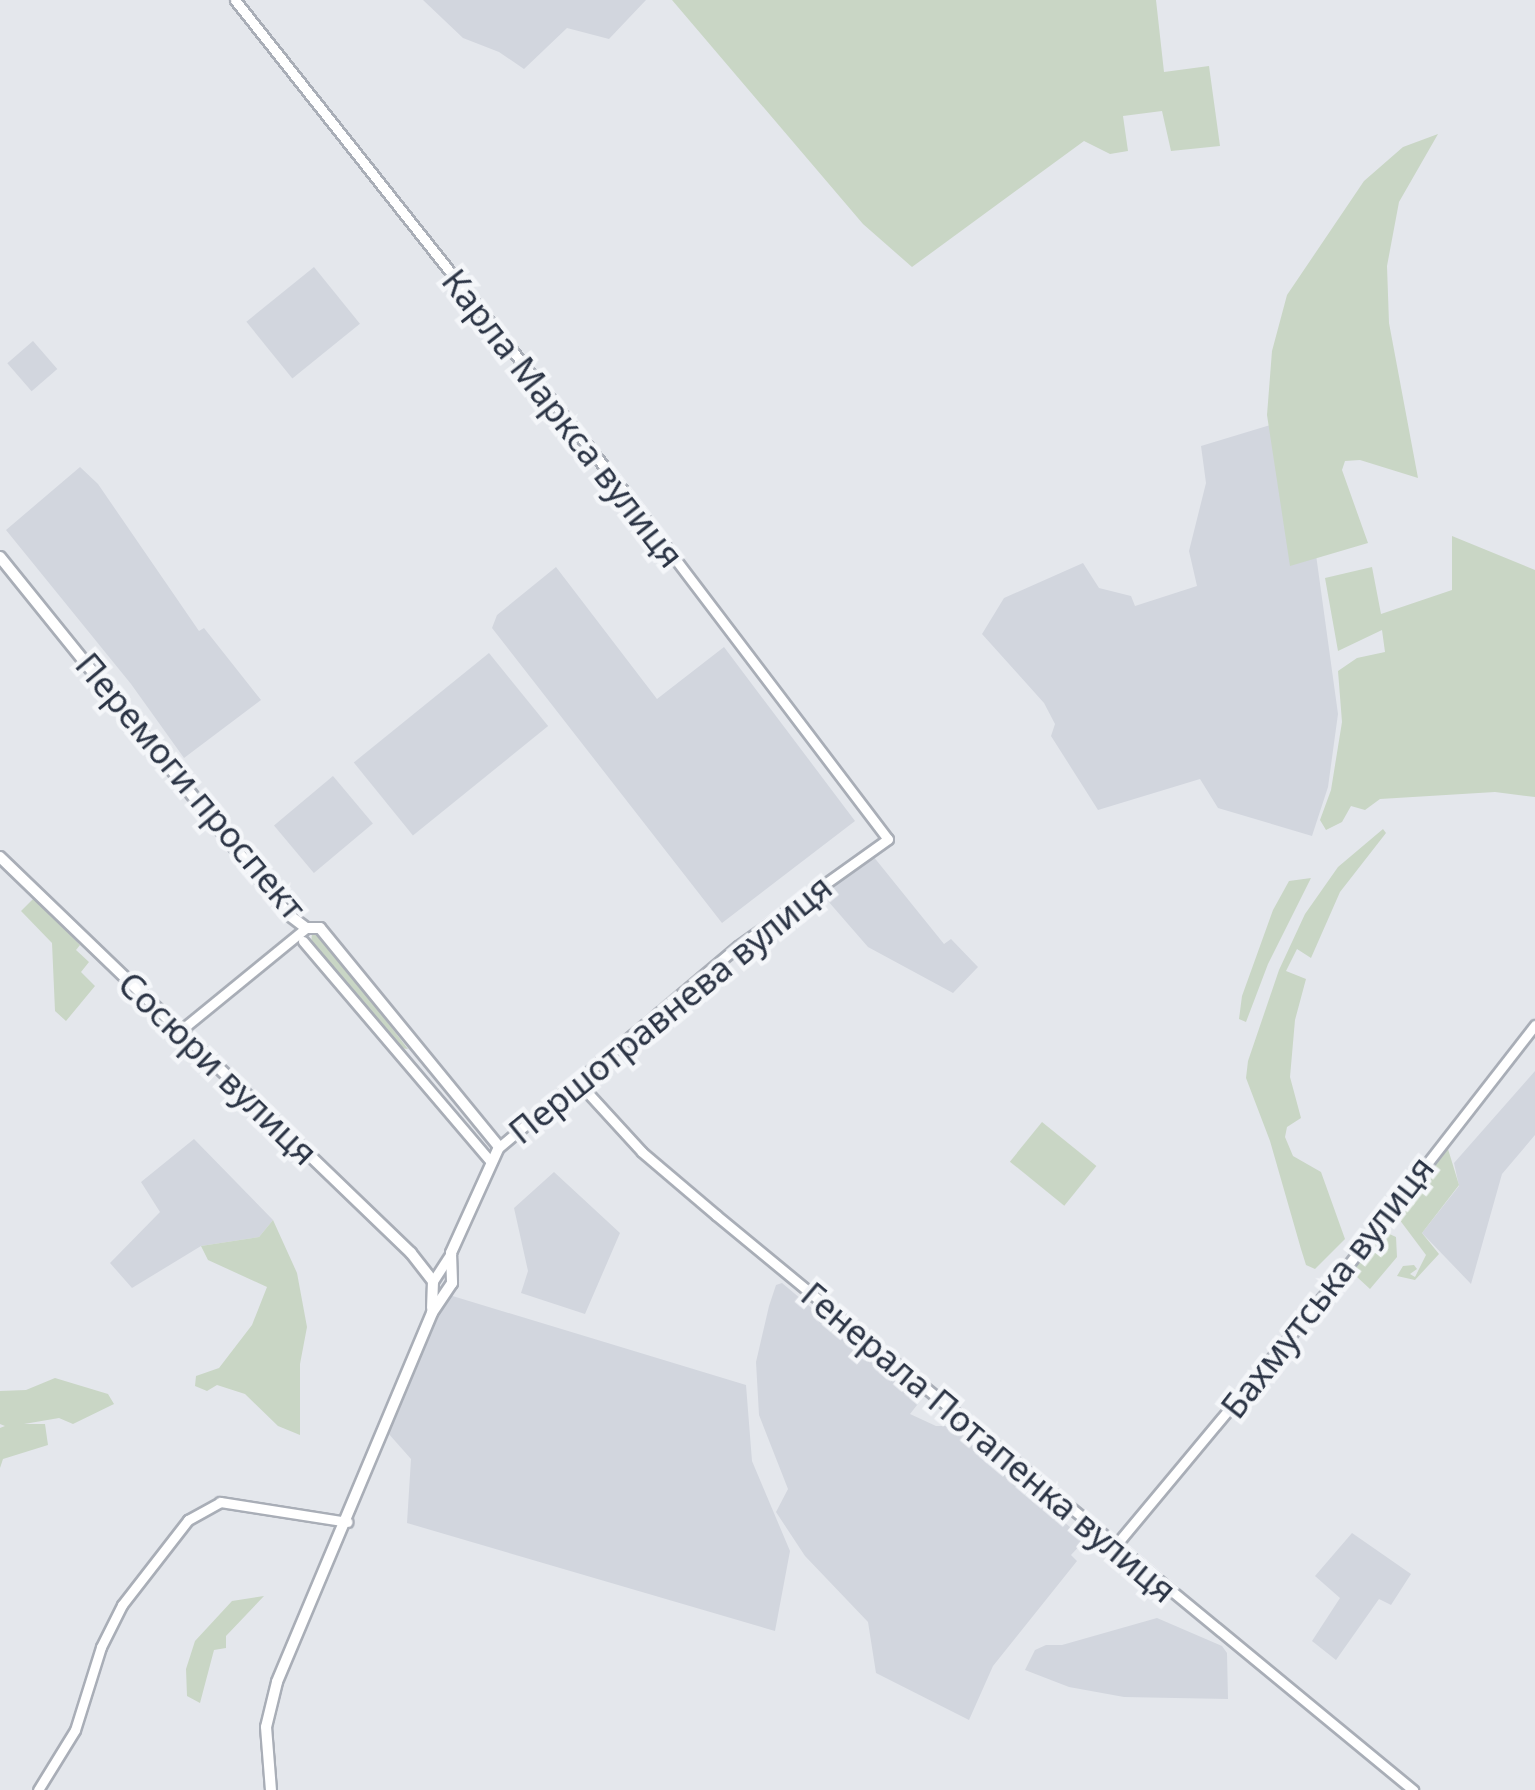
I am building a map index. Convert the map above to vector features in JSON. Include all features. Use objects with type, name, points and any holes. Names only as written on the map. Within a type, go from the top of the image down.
[{"type":"main road","name":"Перемоги проспект","points":[[0,557],[290,914],[306,928],[320,928],[499,1148]]},
{"type":"main road","name":"Сосюри вулиця","points":[[0,857],[441,1281]]},
{"type":"main road","name":"Першотравнева вулиця","points":[[271,1790],[268,1710],[432,1314],[451,1253],[499,1148]]},
{"type":"street","name":"Карла Маркса вулиця","points":[[235,0],[629,498],[888,839]]},
{"type":"street","name":"Першотравнева вулиця","points":[[499,1148],[772,919],[888,839]]},
{"type":"street","points":[[288,940],[303,941],[306,928]]},
{"type":"street","points":[[180,1031],[306,928]]},
{"type":"street","name":"Перемоги проспект","points":[[303,941],[490,1162]]},
{"type":"street","name":"Бахмутська вулиця","points":[[1115,1546],[1331,1286],[1535,1026]]},
{"type":"street","name":"Генерала Потапенка вулиця","points":[[578,1081],[642,1152],[686,1190],[1413,1790]]},
{"type":"street","points":[[38,1790],[75,1730],[101,1646],[122,1605],[188,1520],[220,1502],[347,1522]]},
{"type":"shaded area","points":[[423,0],[646,0],[609,39],[567,28],[524,69],[499,52],[463,38]]},
{"type":"shaded area","points":[[314,267],[360,324],[292,378],[246,322]]},
{"type":"shaded area","points":[[33,341],[57,369],[32,391],[7,363]]},
{"type":"shaded area","points":[[1297,417],[1338,714],[1328,787],[1312,836],[1218,808],[1200,779],[1098,810],[1051,736],[1055,724],[1044,703],[982,634],[1004,598],[1083,563],[1099,588],[1131,596],[1135,606],[1197,586],[1189,551],[1206,483],[1201,446]]},
{"type":"shaded area","points":[[80,467],[98,484],[199,631],[204,628],[261,700],[184,758],[131,684],[6,530]]},
{"type":"shaded area","points":[[556,567],[657,699],[724,647],[855,821],[722,923],[492,628],[497,615]]},
{"type":"shaded area","points":[[489,653],[548,726],[413,836],[354,763]]},
{"type":"shaded area","points":[[333,776],[373,823],[314,873],[274,825]]},
{"type":"shaded area","points":[[873,856],[944,944],[951,939],[978,967],[953,993],[868,947],[821,893]]},
{"type":"shaded area","points":[[1535,1071],[1535,1135],[1502,1174],[1471,1284],[1422,1233],[1459,1186],[1454,1163]]},
{"type":"shaded area","points":[[194,1139],[273,1220],[259,1237],[201,1246],[132,1288],[110,1263],[160,1212],[141,1182]]},
{"type":"shaded area","points":[[554,1172],[620,1233],[585,1314],[521,1293],[528,1271],[514,1208]]},
{"type":"shaded area","points":[[782,1283],[921,1400],[910,1414],[936,1426],[953,1426],[1085,1540],[1071,1555],[1077,1561],[993,1666],[969,1720],[876,1673],[868,1622],[805,1556],[776,1512],[788,1489],[759,1415],[756,1362],[769,1306],[776,1285]]},
{"type":"shaded area","points":[[446,1294],[746,1385],[752,1461],[790,1551],[775,1631],[407,1523],[411,1459],[388,1433]]},
{"type":"shaded area","points":[[1352,1533],[1411,1574],[1391,1605],[1379,1599],[1336,1660],[1312,1641],[1340,1598],[1315,1576]]},
{"type":"shaded area","points":[[1157,1618],[1222,1646],[1227,1653],[1228,1699],[1124,1697],[1069,1687],[1025,1670],[1035,1650],[1046,1645],[1062,1645]]},
{"type":"green space","points":[[672,0],[1156,0],[1164,72],[1209,66],[1220,146],[1171,151],[1162,111],[1123,116],[1128,151],[1110,154],[1084,141],[912,267],[863,224]]},
{"type":"green space","points":[[1438,134],[1399,202],[1387,266],[1389,323],[1418,478],[1360,460],[1345,461],[1342,470],[1368,543],[1290,566],[1267,415],[1272,351],[1287,295],[1364,181],[1403,147]]},
{"type":"green space","points":[[1452,536],[1535,570],[1535,797],[1495,792],[1380,799],[1365,810],[1351,806],[1342,822],[1326,830],[1320,820],[1331,790],[1342,722],[1338,671],[1357,658],[1385,652],[1382,630],[1338,651],[1325,578],[1372,567],[1381,614],[1452,590]]},
{"type":"green space","points":[[1383,829],[1386,833],[1340,892],[1311,958],[1297,949],[1286,971],[1306,979],[1295,1020],[1290,1077],[1301,1118],[1287,1127],[1285,1137],[1293,1156],[1321,1172],[1345,1239],[1315,1269],[1306,1265],[1270,1141],[1246,1078],[1248,1061],[1279,970],[1305,914],[1338,867]]},
{"type":"green space","points":[[1311,878],[1268,964],[1246,1022],[1239,1019],[1242,996],[1273,910],[1289,881]]},
{"type":"green space","points":[[34,898],[80,945],[76,950],[89,962],[81,972],[95,986],[66,1021],[55,1011],[52,943],[21,911]]},
{"type":"green space","points":[[312,933],[319,933],[408,1049],[399,1048],[311,946]]},
{"type":"green space","points":[[1042,1122],[1096,1166],[1064,1206],[1010,1162]]},
{"type":"green space","points":[[1448,1149],[1459,1185],[1422,1233],[1439,1254],[1415,1280],[1397,1276],[1403,1266],[1414,1265],[1417,1269],[1410,1274],[1415,1277],[1426,1255],[1396,1215]]},
{"type":"green space","points":[[273,1220],[297,1273],[307,1327],[300,1364],[300,1435],[278,1426],[245,1394],[217,1385],[207,1391],[195,1386],[196,1376],[219,1368],[252,1325],[267,1287],[208,1260],[201,1246],[259,1237]]},
{"type":"green space","points":[[1383,1231],[1396,1237],[1397,1257],[1370,1289],[1357,1277],[1360,1272],[1354,1267]]},
{"type":"green space","points":[[55,1378],[108,1394],[114,1404],[73,1424],[59,1418],[24,1424],[45,1424],[48,1445],[3,1459],[0,1468],[0,1428],[5,1426],[0,1424],[0,1391],[26,1390]]},
{"type":"green space","points":[[264,1596],[226,1636],[226,1648],[214,1650],[200,1703],[187,1696],[186,1669],[195,1641],[232,1601]]}]
